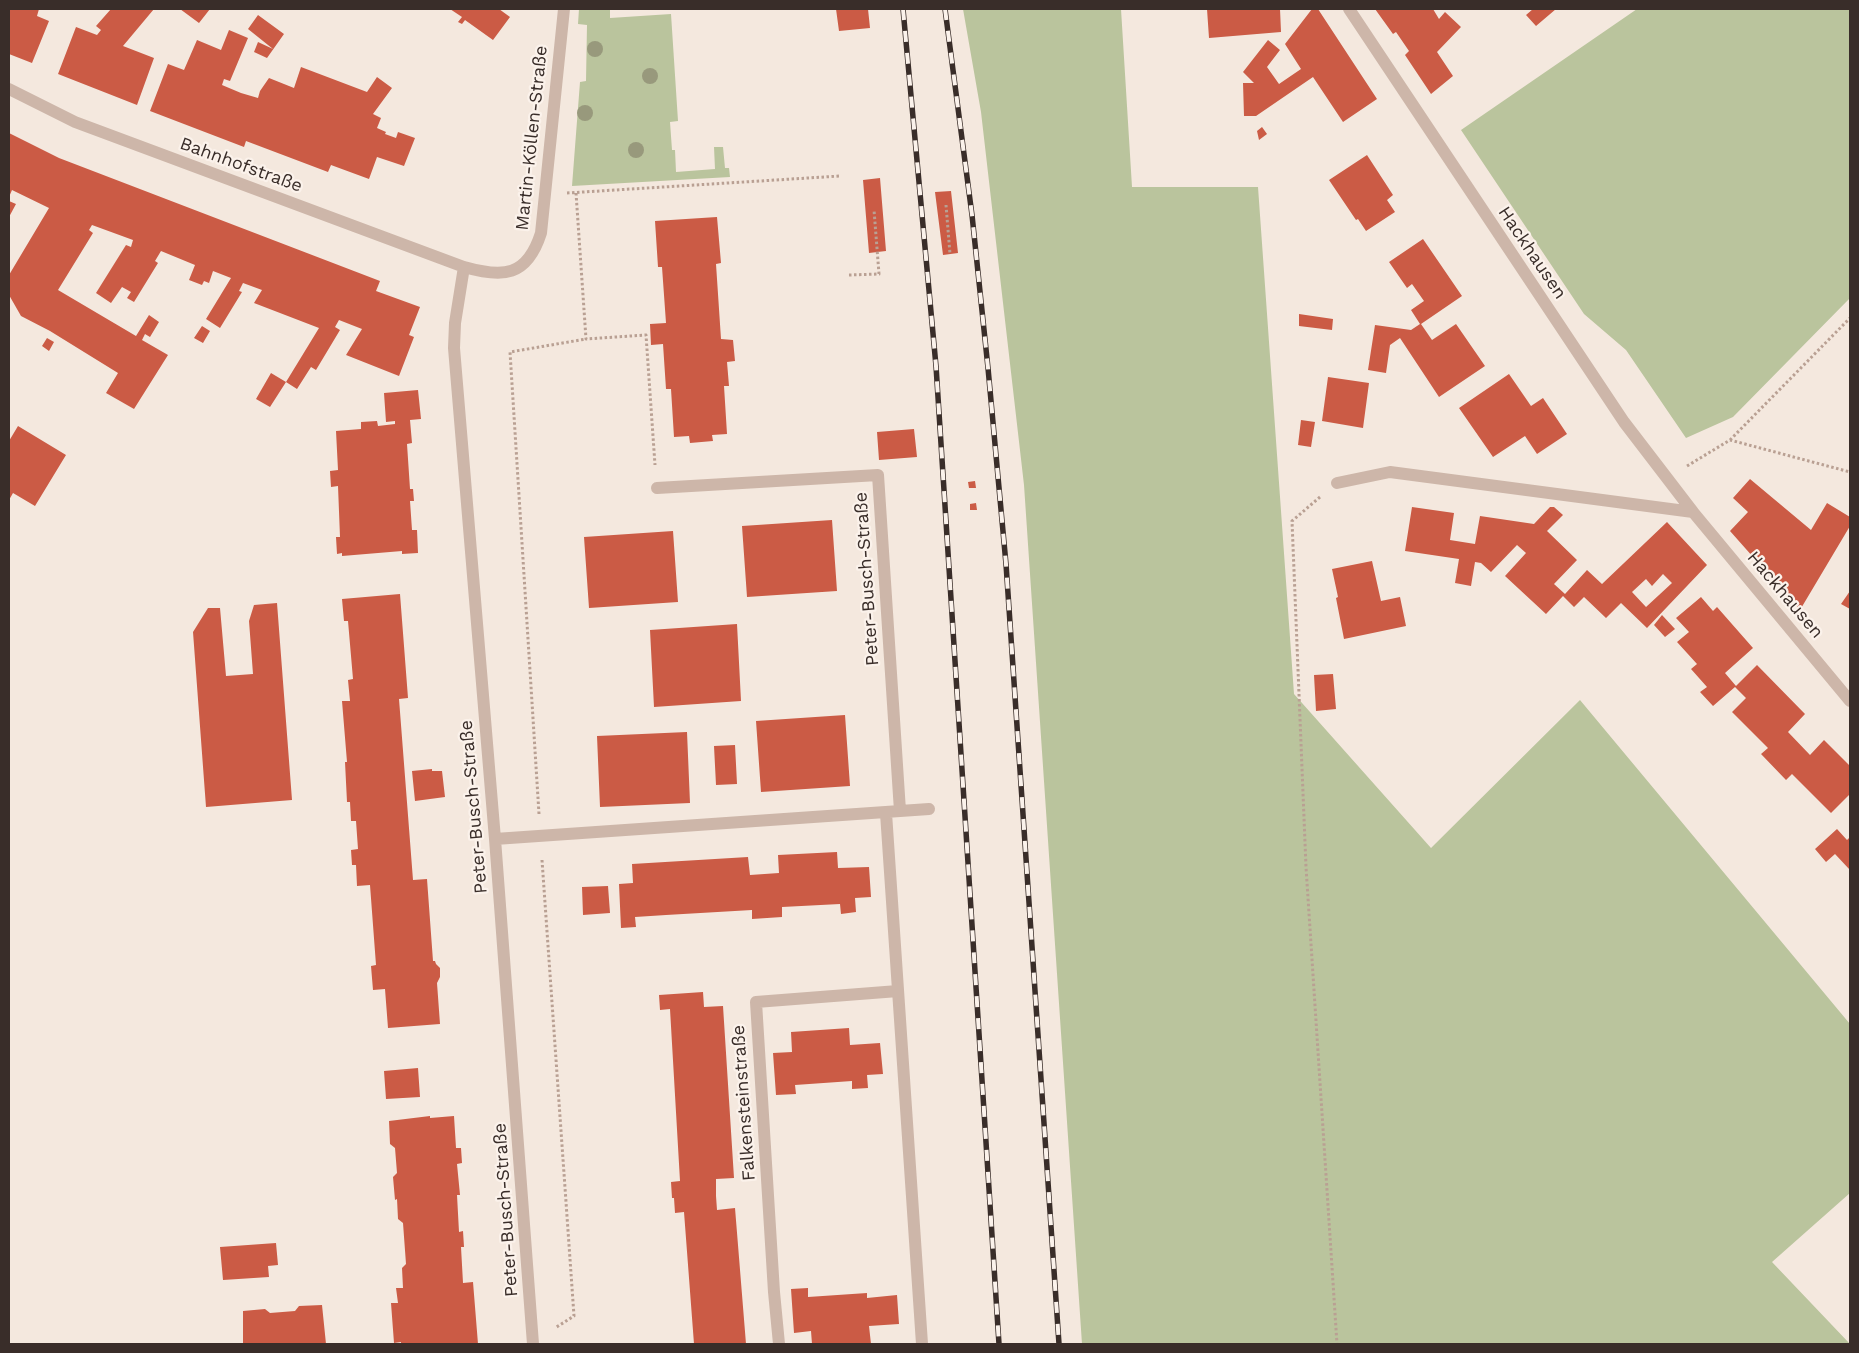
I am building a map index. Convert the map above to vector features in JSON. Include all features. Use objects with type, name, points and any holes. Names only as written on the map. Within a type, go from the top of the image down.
[{"type":"street","name":"Martin-Köllen-Straße","points":[[464,267],[498,274],[520,267],[529,259],[536,248],[541,233],[564,9]]},
{"type":"street","name":"Hackhausen","points":[[1349,9],[1611,404],[1693,512],[1850,701]]},
{"type":"street","name":"Bahnhofstraße","points":[[9,89],[75,122],[464,267]]},
{"type":"street","name":"Peter-Busch-Straße","points":[[464,267],[455,323],[454,348],[495,839],[533,1344]]},
{"type":"street","points":[[1337,483],[1390,472],[1693,512]]},
{"type":"street","name":"Peter-Busch-Straße","points":[[657,488],[878,475],[900,811]]},
{"type":"street","points":[[495,839],[929,809]]},
{"type":"street","points":[[886,813],[922,1344]]},
{"type":"street","name":"Falkensteinstraße","points":[[779,1344],[756,1002],[898,991]]},
{"type":"path","points":[[544,194],[840,176]]},
{"type":"path","points":[[576,193],[586,339],[646,335],[657,488]]},
{"type":"path","points":[[946,205],[950,254]]},
{"type":"path","points":[[849,275],[879,274],[874,210]]},
{"type":"path","points":[[1666,478],[1730,440],[1850,318]]},
{"type":"path","points":[[1730,440],[1850,472]]},
{"type":"path","points":[[1337,483],[1292,521],[1306,867],[1337,1344]]},
{"type":"green space","points":[[579,9],[610,9],[610,18],[671,14],[678,121],[670,122],[672,150],[675,150],[676,172],[715,169],[714,147],[723,147],[725,168],[729,168],[730,177],[572,186],[580,82],[586,81],[587,25],[578,24]]},
{"type":"green space","points":[[963,9],[1121,9],[1132,187],[1258,187],[1294,694],[1431,848],[1580,700],[1850,1024],[1850,1193],[1772,1262],[1850,1344],[1082,1344],[1024,485],[981,112]]},
{"type":"green space","points":[[1637,9],[1850,9],[1850,298],[1733,417],[1686,438],[1626,350],[1584,314],[1461,130]]},
{"type":"building","points":[[9,9],[39,9],[37,16],[49,21],[32,63],[9,54]]},
{"type":"building","points":[[111,9],[154,9],[123,46],[154,58],[137,105],[58,74],[76,27],[97,35],[101,30],[96,26]]},
{"type":"building","points":[[180,9],[210,9],[199,23]]},
{"type":"building","points":[[450,9],[499,9],[510,17],[493,40],[465,20],[462,24],[458,22],[462,17]]},
{"type":"building","points":[[836,9],[868,9],[870,28],[839,31]]},
{"type":"building","points":[[1207,9],[1280,9],[1281,32],[1209,38]]},
{"type":"building","points":[[1312,9],[1318,9],[1377,99],[1343,122],[1313,77],[1256,116],[1244,116],[1243,83],[1254,83],[1243,72],[1268,40],[1280,50],[1267,67],[1279,84],[1301,69],[1285,44]]},
{"type":"building","points":[[1375,9],[1433,9],[1439,19],[1445,12],[1461,27],[1437,52],[1453,76],[1431,94],[1405,55],[1409,51],[1396,32],[1393,34]]},
{"type":"building","points":[[1533,9],[1556,9],[1536,26],[1526,15]]},
{"type":"building","points":[[258,15],[284,34],[267,58],[254,52],[258,42],[273,49],[248,29]]},
{"type":"building","points":[[229,30],[248,38],[230,81],[224,79],[222,85],[241,93],[258,98],[260,91],[269,78],[294,88],[301,67],[367,92],[377,77],[392,88],[373,114],[381,118],[377,128],[386,132],[385,134],[396,138],[398,132],[415,138],[404,166],[377,157],[369,179],[331,165],[328,172],[246,141],[244,147],[150,111],[168,64],[184,70],[197,40],[221,50]]},
{"type":"building","points":[[1262,127],[1267,134],[1259,140],[1257,131]]},
{"type":"building","points":[[9,133],[59,158],[380,281],[376,291],[420,307],[409,335],[414,337],[399,376],[346,355],[362,329],[339,320],[335,327],[340,330],[316,370],[311,367],[297,389],[286,382],[319,328],[254,303],[262,290],[243,283],[239,291],[242,292],[220,328],[206,319],[231,278],[213,271],[209,283],[204,281],[202,285],[189,280],[195,265],[161,251],[155,261],[158,263],[134,302],[127,298],[131,292],[122,287],[111,303],[96,293],[126,245],[131,247],[133,240],[92,225],[89,230],[93,233],[58,290],[136,336],[149,315],[159,322],[150,337],[145,334],[142,340],[168,355],[134,409],[106,393],[118,373],[50,331],[21,316],[9,295],[9,275],[49,208],[12,190],[9,197]]},
{"type":"building","points":[[1367,155],[1393,195],[1387,200],[1395,212],[1366,231],[1358,219],[1356,220],[1329,180]]},
{"type":"building","points":[[880,178],[886,251],[869,253],[863,180]]},
{"type":"building","points":[[951,191],[958,253],[943,255],[935,192]]},
{"type":"building","points":[[9,201],[16,204],[9,217]]},
{"type":"building","points":[[717,217],[721,263],[716,264],[721,339],[733,340],[735,361],[727,362],[729,386],[724,386],[727,434],[712,435],[713,441],[690,443],[689,436],[674,437],[671,389],[666,389],[663,344],[651,345],[650,324],[666,323],[662,267],[658,267],[655,221]]},
{"type":"building","points":[[1423,239],[1462,296],[1421,324],[1432,340],[1456,324],[1485,366],[1439,397],[1400,338],[1390,345],[1386,373],[1368,370],[1375,325],[1411,330],[1420,324],[1411,310],[1424,301],[1412,284],[1407,288],[1389,262]]},
{"type":"building","points":[[1299,314],[1333,319],[1332,330],[1299,326]]},
{"type":"building","points":[[202,326],[210,331],[203,343],[194,338]]},
{"type":"building","points":[[47,338],[54,342],[49,351],[42,346]]},
{"type":"building","points":[[271,373],[286,382],[270,407],[256,399]]},
{"type":"building","points":[[1509,374],[1531,406],[1543,398],[1567,434],[1537,454],[1525,436],[1493,457],[1459,408]]},
{"type":"building","points":[[1328,377],[1369,383],[1363,428],[1322,421]]},
{"type":"building","points":[[418,390],[421,419],[410,420],[412,443],[407,444],[410,489],[413,489],[414,501],[410,501],[412,530],[417,530],[418,553],[402,554],[402,551],[342,556],[342,553],[337,554],[336,537],[340,537],[338,486],[331,487],[330,471],[338,470],[336,431],[361,429],[361,422],[377,421],[378,426],[395,424],[395,421],[386,422],[384,393]]},
{"type":"building","points":[[1301,420],[1315,422],[1311,447],[1298,445]]},
{"type":"building","points":[[18,426],[66,455],[35,506],[13,493],[9,500],[9,441]]},
{"type":"building","points":[[914,429],[917,457],[879,460],[877,432]]},
{"type":"building","points":[[1750,479],[1811,530],[1827,503],[1850,517],[1850,526],[1800,610],[1730,531],[1748,512],[1733,498]]},
{"type":"building","points":[[975,481],[976,488],[969,488],[968,482]]},
{"type":"building","points":[[976,503],[977,510],[970,510],[970,504]]},
{"type":"building","points":[[1412,507],[1454,513],[1450,540],[1475,544],[1480,516],[1534,524],[1550,507],[1554,507],[1563,515],[1547,531],[1577,560],[1554,584],[1565,594],[1587,570],[1602,584],[1667,522],[1707,565],[1647,628],[1621,603],[1606,618],[1584,597],[1574,607],[1563,596],[1546,614],[1505,576],[1526,553],[1517,545],[1491,572],[1481,563],[1475,562],[1471,586],[1455,583],[1459,559],[1405,551]],"holes":[[[1663,574],[1672,583],[1646,607],[1632,592],[1646,579],[1652,586]]]},
{"type":"building","points":[[832,520],[837,591],[747,597],[742,526]]},
{"type":"building","points":[[673,531],[678,602],[589,608],[584,537]]},
{"type":"building","points":[[1372,561],[1381,601],[1400,597],[1406,626],[1344,639],[1332,569]]},
{"type":"building","points":[[1850,591],[1850,609],[1841,604]]},
{"type":"building","points":[[400,594],[408,698],[399,699],[413,880],[427,879],[433,961],[440,968],[440,977],[437,983],[440,1024],[388,1028],[385,989],[373,990],[371,966],[376,965],[370,885],[357,886],[356,865],[352,865],[351,850],[358,849],[356,821],[351,821],[350,802],[347,802],[345,762],[347,762],[342,701],[350,701],[348,680],[353,679],[348,621],[344,621],[342,599]]},
{"type":"building","points":[[1701,597],[1713,611],[1717,607],[1753,648],[1725,673],[1736,686],[1757,665],[1805,714],[1788,732],[1810,755],[1824,740],[1850,766],[1850,794],[1831,813],[1792,774],[1786,780],[1761,754],[1768,748],[1732,712],[1746,698],[1735,687],[1713,706],[1700,692],[1707,687],[1691,669],[1697,664],[1677,642],[1689,632],[1676,618]]},
{"type":"building","points":[[277,603],[292,800],[206,807],[193,632],[208,608],[220,608],[226,676],[253,674],[249,621],[254,605]]},
{"type":"building","points":[[1662,615],[1675,629],[1665,637],[1654,625]]},
{"type":"building","points":[[737,624],[741,701],[654,707],[650,630]]},
{"type":"building","points":[[1333,674],[1336,709],[1316,711],[1314,675]]},
{"type":"building","points":[[845,715],[850,786],[761,792],[756,721]]},
{"type":"building","points":[[687,732],[690,803],[600,807],[597,736]]},
{"type":"building","points":[[735,745],[737,784],[716,785],[714,746]]},
{"type":"building","points":[[432,769],[432,771],[442,771],[445,797],[415,801],[412,771]]},
{"type":"building","points":[[1837,829],[1847,840],[1850,837],[1850,870],[1835,854],[1826,862],[1815,849]]},
{"type":"building","points":[[837,852],[838,868],[869,867],[871,897],[855,898],[856,912],[841,914],[840,904],[782,907],[782,917],[752,919],[752,910],[635,917],[636,927],[621,928],[619,884],[633,883],[632,864],[748,857],[750,875],[779,873],[778,855]]},
{"type":"building","points":[[608,886],[610,913],[583,915],[582,887]]},
{"type":"building","points":[[703,992],[704,1007],[723,1006],[734,1178],[716,1179],[716,1196],[717,1210],[735,1208],[746,1344],[694,1344],[684,1212],[675,1213],[674,1198],[672,1198],[671,1182],[680,1181],[670,1009],[660,1010],[659,995]]},
{"type":"building","points":[[849,1028],[850,1045],[880,1043],[883,1074],[867,1075],[868,1088],[852,1089],[852,1081],[795,1085],[796,1094],[776,1095],[773,1053],[792,1052],[791,1032]]},
{"type":"building","points":[[418,1068],[420,1097],[386,1099],[384,1071]]},
{"type":"building","points":[[430,1116],[430,1118],[454,1116],[456,1148],[461,1148],[462,1163],[457,1164],[460,1195],[457,1195],[459,1232],[463,1231],[464,1247],[461,1247],[463,1283],[473,1282],[478,1344],[394,1343],[391,1303],[398,1303],[396,1288],[403,1288],[402,1268],[406,1264],[403,1223],[398,1219],[397,1199],[395,1200],[393,1177],[397,1173],[395,1148],[390,1144],[389,1121]]},
{"type":"building","points":[[276,1243],[278,1265],[268,1266],[269,1277],[223,1280],[220,1247]]},
{"type":"building","points":[[808,1288],[808,1297],[867,1293],[867,1298],[897,1295],[899,1324],[869,1326],[871,1344],[812,1344],[811,1331],[794,1333],[791,1289]]},
{"type":"building","points":[[322,1305],[326,1344],[243,1344],[243,1311],[265,1309],[270,1313],[295,1311],[299,1306]]},
{"type":"railway","points":[[903,9],[936,366],[999,1344]]},
{"type":"railway","points":[[945,9],[972,215],[1006,564],[1059,1344]]}]
